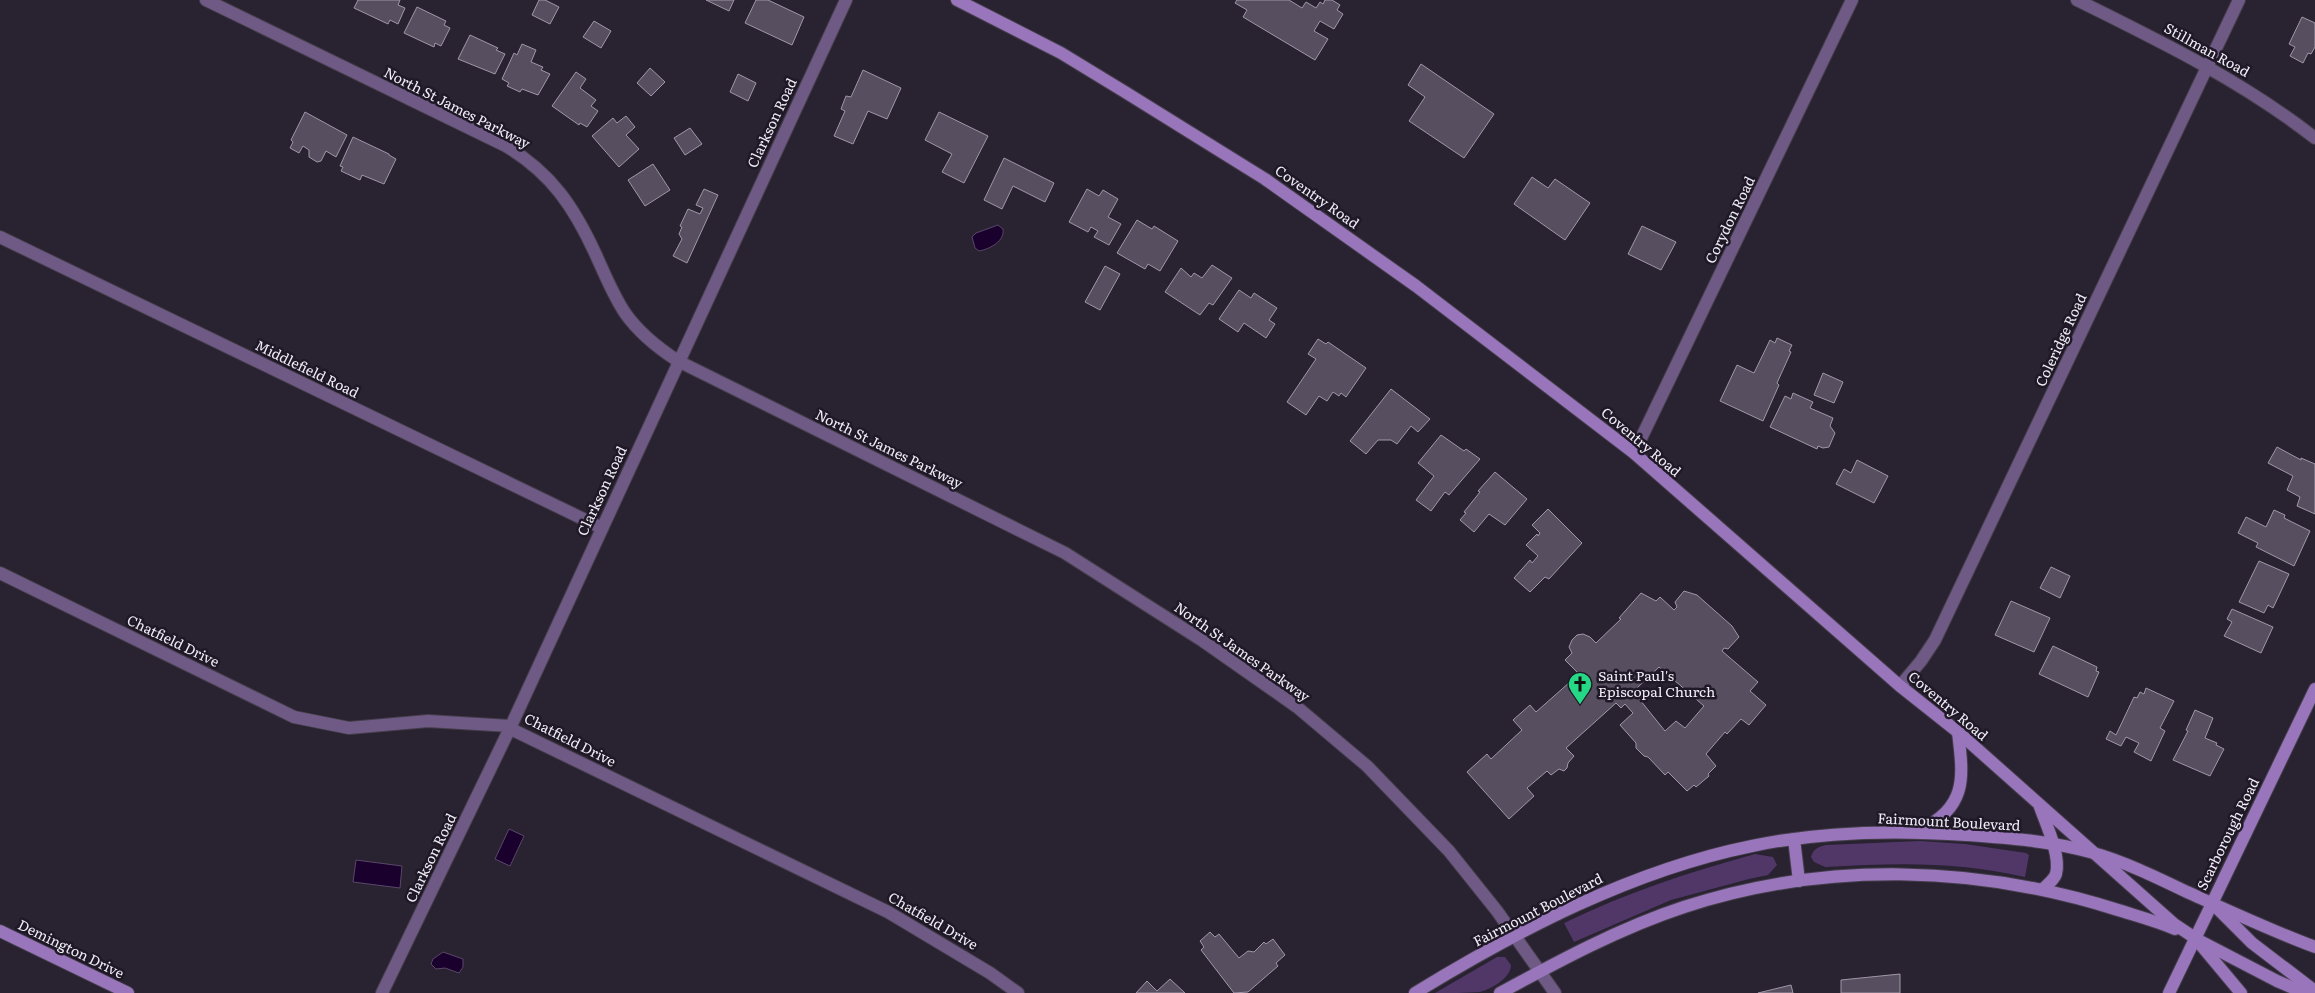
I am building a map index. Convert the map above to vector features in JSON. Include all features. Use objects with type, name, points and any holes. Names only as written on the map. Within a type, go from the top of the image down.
[{"type":"main road","name":"Coventry Road","points":[[957,0],[1069,58],[1265,179],[1416,286],[1634,453],[1900,686],[1958,732],[2174,924],[2195,938],[2233,986],[2241,993]]},
{"type":"main road","name":"Scarborough Road","points":[[2169,993],[2315,689]]},
{"type":"main road","points":[[1916,832],[1943,816],[1958,798],[1962,774],[1958,732]]},
{"type":"main road","points":[[2040,806],[2053,844],[2056,872],[2054,878],[2042,889]]},
{"type":"main road","name":"Fairmount Boulevard","points":[[1415,993],[1584,902],[1640,878],[1750,846],[1794,839],[1858,833],[1916,832],[2053,844],[2093,853],[2146,873],[2315,947]]},
{"type":"main road","points":[[1794,839],[1799,881]]},
{"type":"main road","points":[[1500,993],[1625,930],[1675,910],[1746,891],[1799,881],[1858,875],[1924,874],[1990,880],[2042,889],[2073,896],[2147,919],[2195,938],[2277,981],[2305,993]]},
{"type":"main road","points":[[2212,903],[2252,943],[2315,991]]},
{"type":"main road","name":"Demington Drive","points":[[0,931],[128,993]]},
{"type":"street","name":"North St James Parkway","points":[[206,0],[506,146],[533,165],[548,178],[569,204],[625,313],[644,336],[678,361],[1065,553],[1204,641],[1297,707],[1367,766],[1449,851],[1516,937],[1556,993]]},
{"type":"street","name":"Clarkson Road","points":[[382,993],[512,726],[678,361],[846,0]]},
{"type":"street","name":"Corydon Road","points":[[1634,453],[1852,0]]},
{"type":"street","name":"Stillman Road","points":[[2077,0],[2243,86],[2315,138]]},
{"type":"street","name":"Coleridge Road","points":[[1900,686],[1921,661],[1935,640],[2239,0]]},
{"type":"street","name":"Middlefield Road","points":[[0,237],[602,528]]},
{"type":"street","name":"Chatfield Drive","points":[[0,573],[294,717],[349,728],[428,721],[512,726],[518,732],[888,912],[983,968],[1018,993]]},
{"type":"shaded area","points":[[998,225],[1003,229],[1002,237],[999,241],[983,250],[979,251],[975,248],[972,237],[976,233]]},
{"type":"shaded area","points":[[509,829],[524,836],[510,866],[495,859]]},
{"type":"shaded area","points":[[1920,841],[1965,844],[2026,853],[2029,855],[2025,877],[1974,868],[1925,864],[1825,867],[1814,862],[1811,857],[1816,849],[1826,845]]},
{"type":"shaded area","points":[[1755,854],[1773,857],[1777,865],[1768,875],[1671,900],[1574,942],[1564,923],[1658,884]]},
{"type":"shaded area","points":[[356,860],[402,866],[400,888],[353,882]]},
{"type":"shaded area","points":[[443,952],[463,959],[463,967],[459,973],[445,968],[436,969],[431,964],[433,959]]},
{"type":"shaded area","points":[[1497,957],[1505,957],[1511,965],[1508,974],[1495,986],[1480,992],[1435,993]]},
{"type":"building","points":[[358,0],[400,0],[398,5],[405,8],[398,24],[390,20],[388,24],[354,8]]},
{"type":"building","points":[[539,0],[545,0],[559,7],[550,24],[532,15]]},
{"type":"building","points":[[706,0],[734,0],[729,11]]},
{"type":"building","points":[[756,0],[768,0],[804,17],[792,45],[745,23]]},
{"type":"building","points":[[1237,0],[1289,0],[1302,8],[1306,2],[1316,8],[1320,2],[1323,4],[1325,0],[1332,0],[1340,5],[1337,10],[1343,14],[1334,29],[1320,21],[1314,31],[1328,39],[1315,60],[1243,17],[1247,10],[1235,3]]},
{"type":"building","points":[[417,7],[446,21],[444,25],[450,28],[441,46],[435,43],[434,47],[404,33]]},
{"type":"building","points":[[2302,17],[2315,23],[2315,47],[2311,54],[2308,53],[2303,63],[2290,56],[2295,47],[2289,44]]},
{"type":"building","points":[[594,21],[611,31],[601,48],[583,37]]},
{"type":"building","points":[[470,35],[498,48],[496,50],[505,54],[495,74],[458,59]]},
{"type":"building","points":[[522,44],[536,50],[531,62],[543,67],[541,70],[550,74],[538,95],[522,89],[520,92],[507,86],[509,83],[502,79],[514,53],[517,55]]},
{"type":"building","points":[[1421,64],[1494,114],[1464,158],[1409,121],[1425,97],[1408,85]]},
{"type":"building","points":[[650,68],[665,82],[651,96],[637,83]]},
{"type":"building","points":[[863,70],[901,88],[887,119],[868,111],[853,144],[834,136],[845,111],[841,109],[846,96],[851,97]]},
{"type":"building","points":[[576,72],[586,79],[580,88],[596,100],[591,106],[598,111],[587,127],[580,123],[579,125],[552,106]]},
{"type":"building","points":[[738,74],[756,83],[748,101],[730,92]]},
{"type":"building","points":[[305,112],[347,135],[336,157],[326,151],[321,161],[317,162],[309,157],[309,150],[303,146],[299,153],[290,148],[293,142],[291,140]]},
{"type":"building","points":[[939,112],[988,136],[964,183],[942,172],[952,154],[925,140]]},
{"type":"building","points":[[626,116],[635,127],[626,135],[639,149],[619,167],[592,136],[613,118],[617,123]]},
{"type":"building","points":[[690,128],[702,144],[685,155],[674,138]]},
{"type":"building","points":[[353,137],[396,159],[384,184],[362,175],[360,180],[341,171],[343,167],[340,166]]},
{"type":"building","points":[[1004,158],[1054,183],[1045,202],[1013,186],[1002,209],[984,200]]},
{"type":"building","points":[[653,164],[670,190],[645,206],[628,180]]},
{"type":"building","points":[[1532,177],[1548,188],[1555,179],[1590,203],[1565,240],[1514,204]]},
{"type":"building","points":[[704,189],[718,195],[687,263],[673,256],[682,239],[679,234],[682,227],[680,226],[688,209],[700,214],[703,208],[696,205]]},
{"type":"building","points":[[1087,189],[1099,196],[1103,190],[1118,199],[1108,217],[1121,224],[1109,245],[1094,237],[1098,231],[1091,227],[1088,232],[1069,222]]},
{"type":"building","points":[[1137,220],[1152,229],[1154,226],[1178,241],[1160,271],[1148,264],[1145,269],[1117,253]]},
{"type":"building","points":[[1642,226],[1676,242],[1661,270],[1628,254]]},
{"type":"building","points":[[1212,265],[1232,278],[1213,305],[1209,303],[1200,315],[1165,292],[1181,268],[1191,277],[1194,273],[1202,278]]},
{"type":"building","points":[[1105,266],[1120,274],[1100,310],[1085,302]]},
{"type":"building","points":[[1239,290],[1251,298],[1254,293],[1277,308],[1269,320],[1275,324],[1266,338],[1244,323],[1238,332],[1219,319]]},
{"type":"building","points":[[1777,338],[1792,345],[1789,351],[1791,352],[1763,421],[1720,401],[1737,365],[1754,373],[1770,340],[1775,343]]},
{"type":"building","points":[[1318,339],[1326,344],[1328,342],[1366,368],[1346,397],[1341,393],[1339,396],[1333,392],[1327,401],[1319,396],[1306,415],[1287,402],[1316,359],[1308,354]]},
{"type":"building","points":[[1823,373],[1843,382],[1834,403],[1814,395]]},
{"type":"building","points":[[1391,389],[1430,419],[1418,432],[1411,426],[1397,444],[1391,440],[1378,440],[1366,454],[1350,441]]},
{"type":"building","points":[[1793,393],[1813,402],[1810,408],[1833,418],[1830,426],[1835,433],[1829,447],[1823,448],[1818,446],[1817,449],[1770,427],[1785,396],[1791,399]]},
{"type":"building","points":[[1441,435],[1464,451],[1466,449],[1480,459],[1449,495],[1445,492],[1431,511],[1416,500],[1434,476],[1418,463]]},
{"type":"building","points":[[2277,447],[2301,460],[2301,458],[2315,464],[2315,514],[2297,506],[2300,497],[2287,490],[2293,476],[2268,463]]},
{"type":"building","points":[[1857,460],[1888,476],[1874,503],[1836,484],[1844,469],[1851,473]]},
{"type":"building","points":[[1495,472],[1527,499],[1505,525],[1489,514],[1474,532],[1460,520],[1480,492],[1478,491]]},
{"type":"building","points":[[1548,509],[1582,543],[1549,579],[1545,577],[1530,592],[1514,578],[1530,560],[1532,563],[1538,556],[1526,545],[1540,533],[1532,525]]},
{"type":"building","points":[[2274,510],[2285,515],[2284,518],[2310,531],[2294,566],[2256,547],[2258,543],[2238,533],[2246,517],[2266,527]]},
{"type":"building","points":[[2259,561],[2289,574],[2273,608],[2268,605],[2264,613],[2239,602]]},
{"type":"building","points":[[2051,567],[2070,576],[2060,598],[2040,588]]},
{"type":"building","name":"Saint Paul's Episcopal Church","points":[[1684,591],[1697,595],[1732,626],[1739,637],[1728,649],[1724,648],[1722,651],[1758,682],[1750,691],[1766,705],[1749,725],[1741,719],[1727,734],[1725,732],[1706,754],[1716,766],[1708,774],[1709,776],[1696,787],[1694,785],[1687,791],[1668,772],[1665,775],[1648,757],[1644,756],[1636,748],[1636,743],[1620,725],[1633,713],[1625,704],[1621,708],[1616,703],[1566,748],[1574,756],[1568,763],[1567,768],[1564,771],[1559,769],[1551,775],[1547,771],[1527,788],[1534,796],[1509,819],[1467,772],[1487,754],[1491,759],[1522,730],[1513,720],[1530,705],[1536,712],[1579,674],[1565,660],[1572,653],[1569,647],[1577,635],[1583,634],[1590,637],[1596,643],[1621,619],[1619,618],[1641,593],[1656,601],[1660,597],[1674,610],[1677,607],[1675,602]],"holes":[[[1659,667],[1704,706],[1685,728],[1676,721],[1665,731],[1636,695],[1640,692],[1637,688]]]},
{"type":"building","points":[[2011,601],[2050,618],[2034,652],[1995,635]]},
{"type":"building","points":[[2232,609],[2273,627],[2261,653],[2224,636],[2232,622],[2227,619]]},
{"type":"building","points":[[2053,646],[2097,667],[2096,671],[2099,672],[2088,697],[2039,674]]},
{"type":"building","points":[[2146,688],[2174,701],[2160,728],[2165,731],[2151,761],[2134,752],[2139,743],[2126,737],[2121,746],[2106,739],[2110,731],[2116,735],[2134,697],[2137,698],[2140,692],[2144,694]]},
{"type":"building","points":[[2195,710],[2213,718],[2205,738],[2217,743],[2216,745],[2224,749],[2210,776],[2173,760],[2188,731],[2186,730]]},
{"type":"building","points":[[1210,932],[1215,937],[1219,934],[1239,958],[1248,951],[1254,952],[1264,942],[1266,944],[1273,939],[1285,955],[1276,963],[1278,966],[1248,992],[1234,993],[1201,950],[1204,947],[1200,941]]},
{"type":"building","points":[[1900,974],[1900,993],[1841,993],[1841,980]]},
{"type":"building","points":[[1170,979],[1185,993],[1136,993],[1147,981],[1157,991]]},
{"type":"building","points":[[1791,985],[1793,993],[1758,993]]},
{"type":"place","name":"Saint Paul's Episcopal Church","points":[[1580,705]]}]
